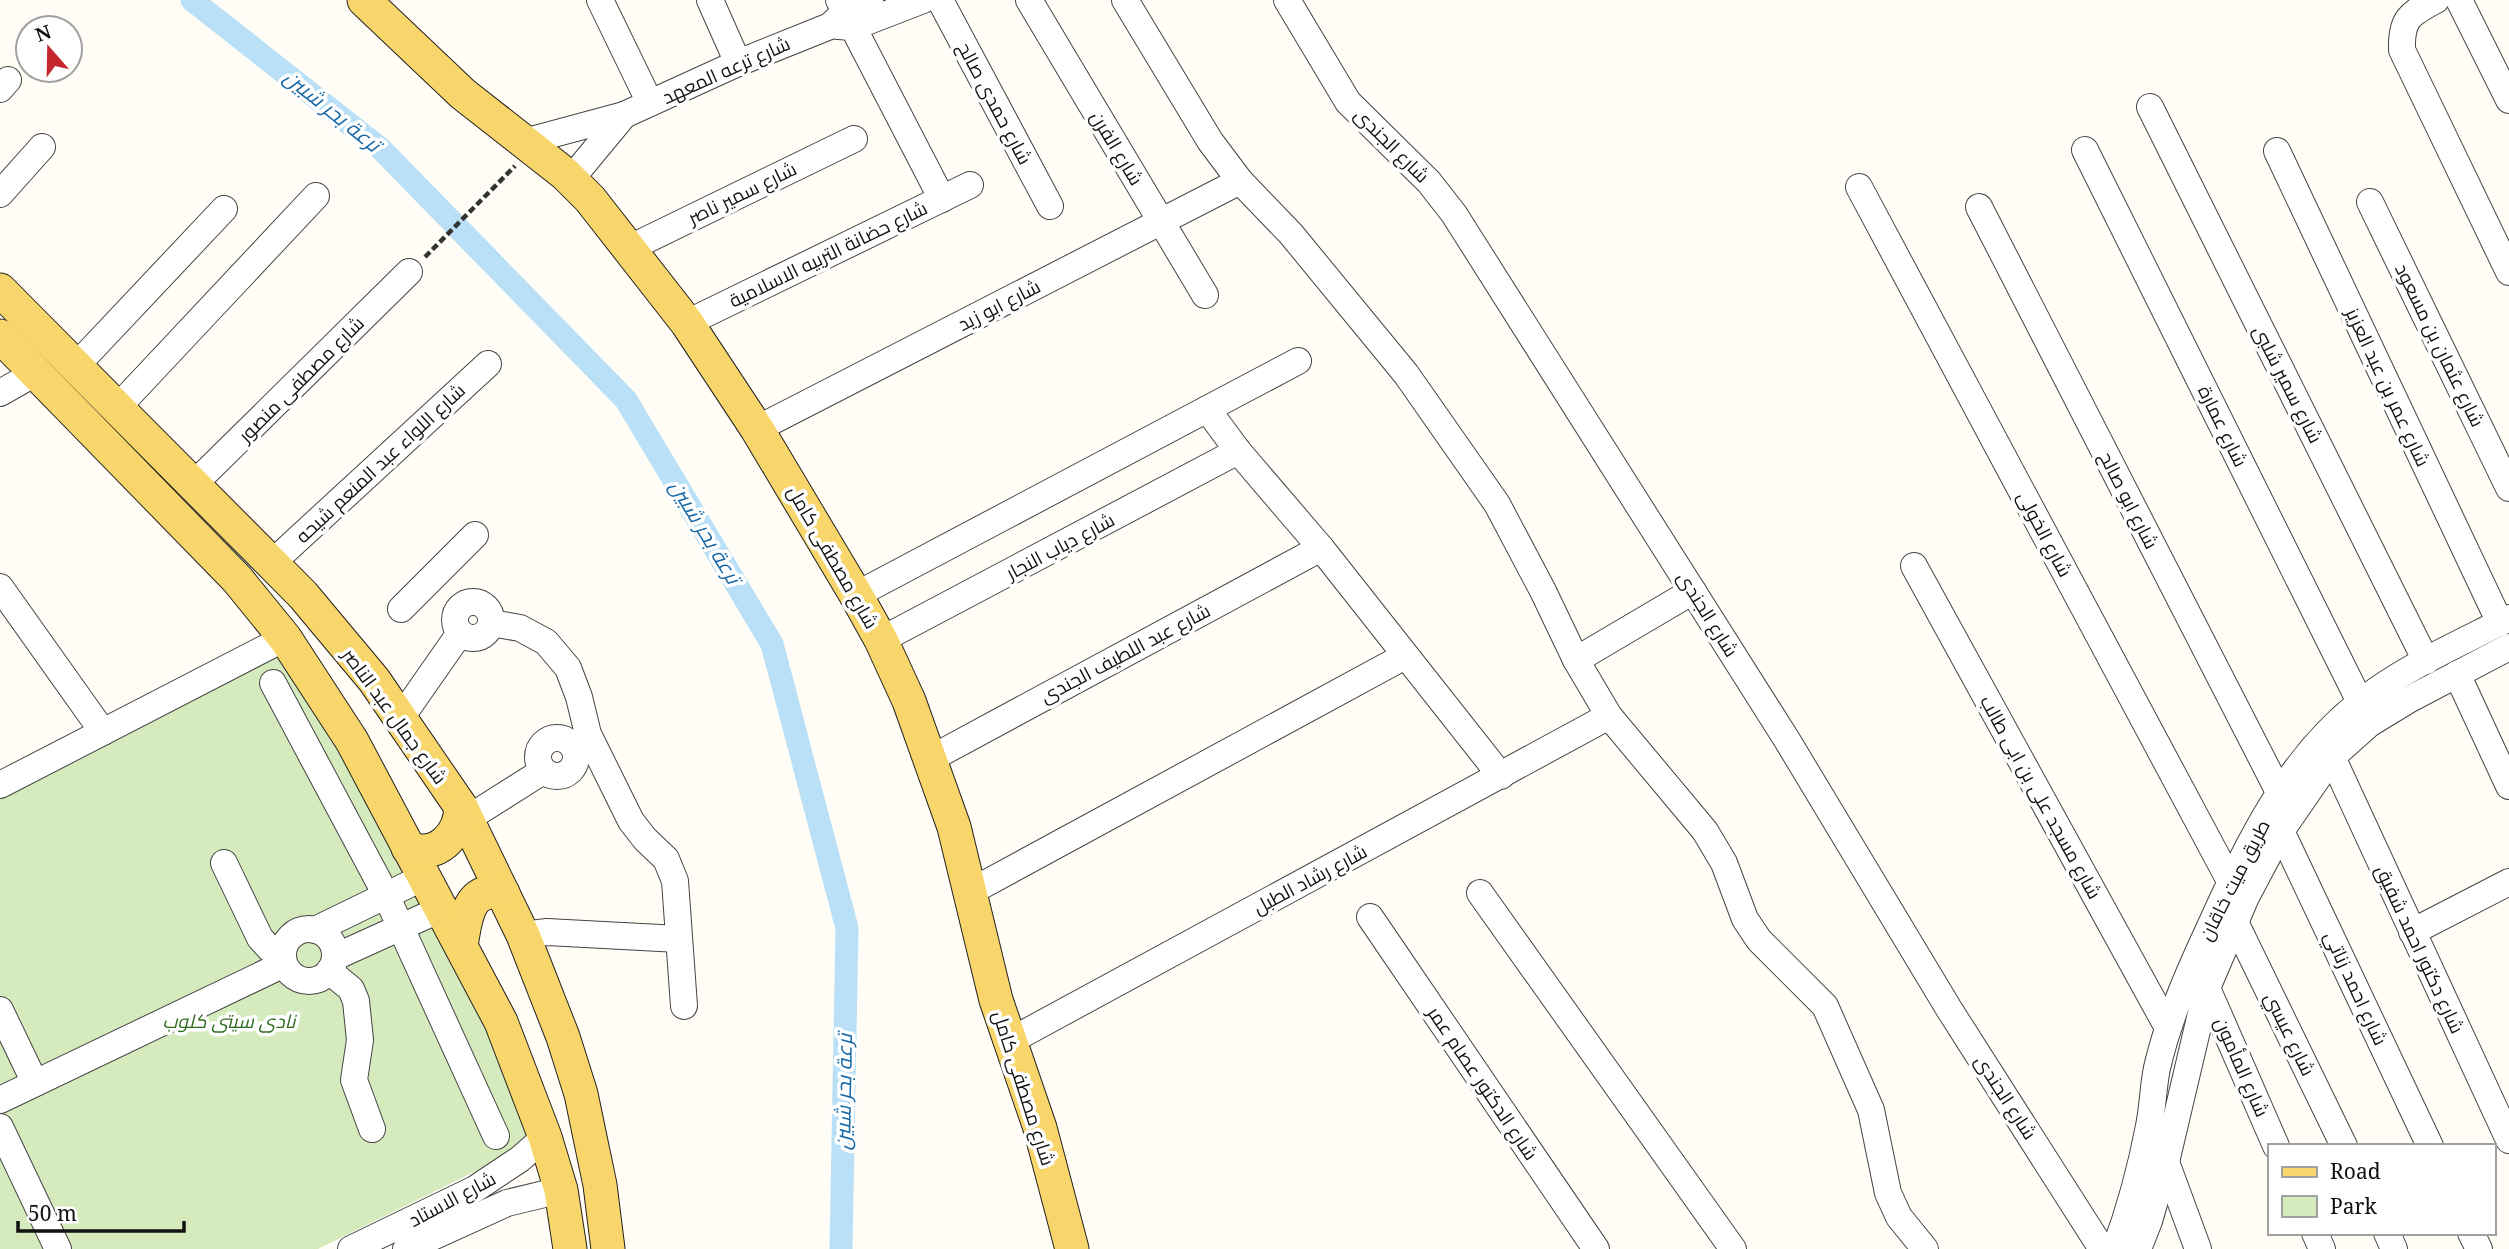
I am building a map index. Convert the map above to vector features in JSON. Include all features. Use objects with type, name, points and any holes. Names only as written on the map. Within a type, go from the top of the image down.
[{"type":"main road","name":"شارع مصطفى كامل","points":[[364,0],[463,94],[571,179],[590,199],[687,323],[757,429],[856,595],[881,640],[909,701],[954,827],[996,1000],[1040,1128],[1072,1249]]},
{"type":"main road","name":"شارع جمال عبد الناصر","points":[[0,290],[303,595],[373,680],[464,813],[523,935],[563,1037],[581,1094],[600,1185],[608,1249]]},
{"type":"main road","points":[[0,336],[237,579],[285,638],[352,741],[501,1022],[545,1138],[561,1190],[565,1247]]},
{"type":"main road","points":[[408,848],[416,852],[429,851],[449,840],[457,830],[464,813]]},
{"type":"main road","points":[[461,945],[474,900],[487,892],[503,893]]},
{"type":"street","points":[[600,0],[650,103]]},
{"type":"street","points":[[710,0],[738,63]]},
{"type":"street","name":"شارع ترعه المعهد","points":[[524,142],[624,116],[842,16],[870,0]]},
{"type":"street","name":"شارع ترعه المعهد","points":[[842,16],[923,0]]},
{"type":"street","name":"شارع حمدى صالح","points":[[940,0],[1050,206]]},
{"type":"street","name":"شارع الفرن","points":[[1029,0],[1205,295]]},
{"type":"street","points":[[1125,0],[1210,141],[1240,181],[1291,234],[1422,397],[1497,504],[1576,660],[1609,716],[1705,831],[1724,863],[1745,919],[1759,940],[1825,1006],[1871,1110],[1888,1193],[1899,1216],[1925,1249]]},
{"type":"street","name":"شارع الجندى","points":[[1287,0],[1348,102],[1429,182],[1454,214],[1787,740],[1949,1009],[2102,1249]]},
{"type":"street","points":[[2436,0],[2414,12],[2404,24],[2402,50],[2509,272]]},
{"type":"street","points":[[2459,0],[2509,100]]},
{"type":"street","points":[[842,16],[943,199]]},
{"type":"street","name":"شارع سمير شلبى","points":[[2150,107],[2426,661]]},
{"type":"street","name":"شارع ترعه المعهد","points":[[571,179],[624,116]]},
{"type":"street","name":"شارع سمير ناصر","points":[[630,248],[854,139]]},
{"type":"street","points":[[0,194],[42,146]]},
{"type":"street","name":"شارع عمارة","points":[[2085,150],[2360,702]]},
{"type":"street","name":"شارع عمر بن عبد العزيز","points":[[2277,150],[2506,629]]},
{"type":"street","name":"شارع ابو زيد","points":[[757,429],[1240,181]]},
{"type":"street","name":"شارع حضانة التربيه الاسلامية","points":[[687,323],[970,185]]},
{"type":"street","name":"شارع الخولى","points":[[1860,187],[2230,881]]},
{"type":"street","points":[[116,409],[316,196]]},
{"type":"street","name":"شارع عثمان بن مسعود","points":[[2370,202],[2509,488]]},
{"type":"street","name":"شارع ابو صالح","points":[[1979,207],[2279,792]]},
{"type":"street","points":[[75,367],[224,209]]},
{"type":"street","name":"شارع مصطفى منصور","points":[[192,486],[409,272]]},
{"type":"street","points":[[856,595],[1298,361]]},
{"type":"street","name":"شارع اللواء عبد المنعم شيحه","points":[[272,563],[488,364]]},
{"type":"street","points":[[0,393],[37,372]]},
{"type":"street","points":[[1208,409],[1238,451],[1321,548],[1501,776]]},
{"type":"street","name":"شارع دياب النجار","points":[[881,640],[1238,451]]},
{"type":"street","points":[[401,610],[475,536]]},
{"type":"street","name":"شارع عبد اللطيف الجندى","points":[[930,759],[1321,548]]},
{"type":"street","name":"شارع مسجد على بن ابى طالب","points":[[1914,566],[2168,1028]]},
{"type":"street","points":[[442,569],[469,603]]},
{"type":"street","points":[[0,587],[11,622],[103,732]]},
{"type":"street","points":[[1576,660],[1693,591]]},
{"type":"street","points":[[469,603],[482,605],[488,609],[491,623],[485,634],[466,637],[456,627],[457,612],[469,603]]},
{"type":"street","points":[[464,813],[543,771],[556,777],[570,771],[576,758],[579,739],[579,697],[568,668],[546,642],[520,628],[491,623]]},
{"type":"street","name":"طريق ميت خاقان","points":[[2115,1249],[2139,1177],[2157,1070],[2168,1028],[2230,881],[2279,792],[2318,743],[2360,702],[2426,661],[2506,629]]},
{"type":"street","name":"طريق ميت خاقان","points":[[2138,1249],[2166,1162],[2207,988],[2235,922],[2281,831],[2332,757],[2389,711],[2457,674],[2506,629]]},
{"type":"street","points":[[400,719],[460,633]]},
{"type":"street","points":[[0,785],[285,638]]},
{"type":"street","points":[[970,892],[1405,656]]},
{"type":"street","points":[[2457,674],[2509,786]]},
{"type":"street","points":[[273,683],[386,895],[496,1136]]},
{"type":"street","name":"شارع رشاد الطبل","points":[[1010,1041],[1609,716]]},
{"type":"street","points":[[579,739],[631,821],[666,859],[673,873],[684,1006]]},
{"type":"street","name":"شارع دكتور احمد شفيق","points":[[2332,757],[2509,1140]]},
{"type":"street","name":"شارع احمد زناتي","points":[[2281,831],[2429,1144]]},
{"type":"street","points":[[224,863],[264,944],[284,960],[294,976],[301,980],[317,980],[332,964],[441,909]]},
{"type":"street","points":[[284,960],[285,946],[297,932],[315,930],[424,877]]},
{"type":"street","points":[[2412,932],[2509,882]]},
{"type":"street","points":[[1480,894],[1733,1249]]},
{"type":"street","name":"شارع الدكتور عصام عمر","points":[[1370,917],[1596,1249]]},
{"type":"street","name":"شارع عيسي","points":[[2235,922],[2343,1144]]},
{"type":"street","points":[[315,930],[330,940],[332,964],[351,989],[356,1001],[360,1040],[354,1080],[372,1129]]},
{"type":"street","points":[[523,935],[547,932],[679,939]]},
{"type":"street","points":[[0,1100],[284,960]]},
{"type":"street","name":"شارع المأمون","points":[[2207,988],[2275,1144]]},
{"type":"street","points":[[0,1010],[35,1083]]},
{"type":"street","points":[[0,1127],[58,1249]]},
{"type":"street","name":"شارع الاستاد","points":[[351,1249],[475,1189],[520,1159],[545,1138]]},
{"type":"street","points":[[2166,1162],[2197,1249]]},
{"type":"street","name":"شارع الاستاد","points":[[406,1249],[507,1203],[561,1190]]},
{"type":"path","points":[[409,272],[509,175]]},
{"type":"green space","name":"نادى سيتى كلوب","points":[[285,638],[545,1137],[318,1249],[0,1249],[0,785]]},
{"type":"waterway","name":"ترعة بحر شبين","points":[[192,0],[381,149],[626,400],[772,644],[847,928],[841,1249]]}]
